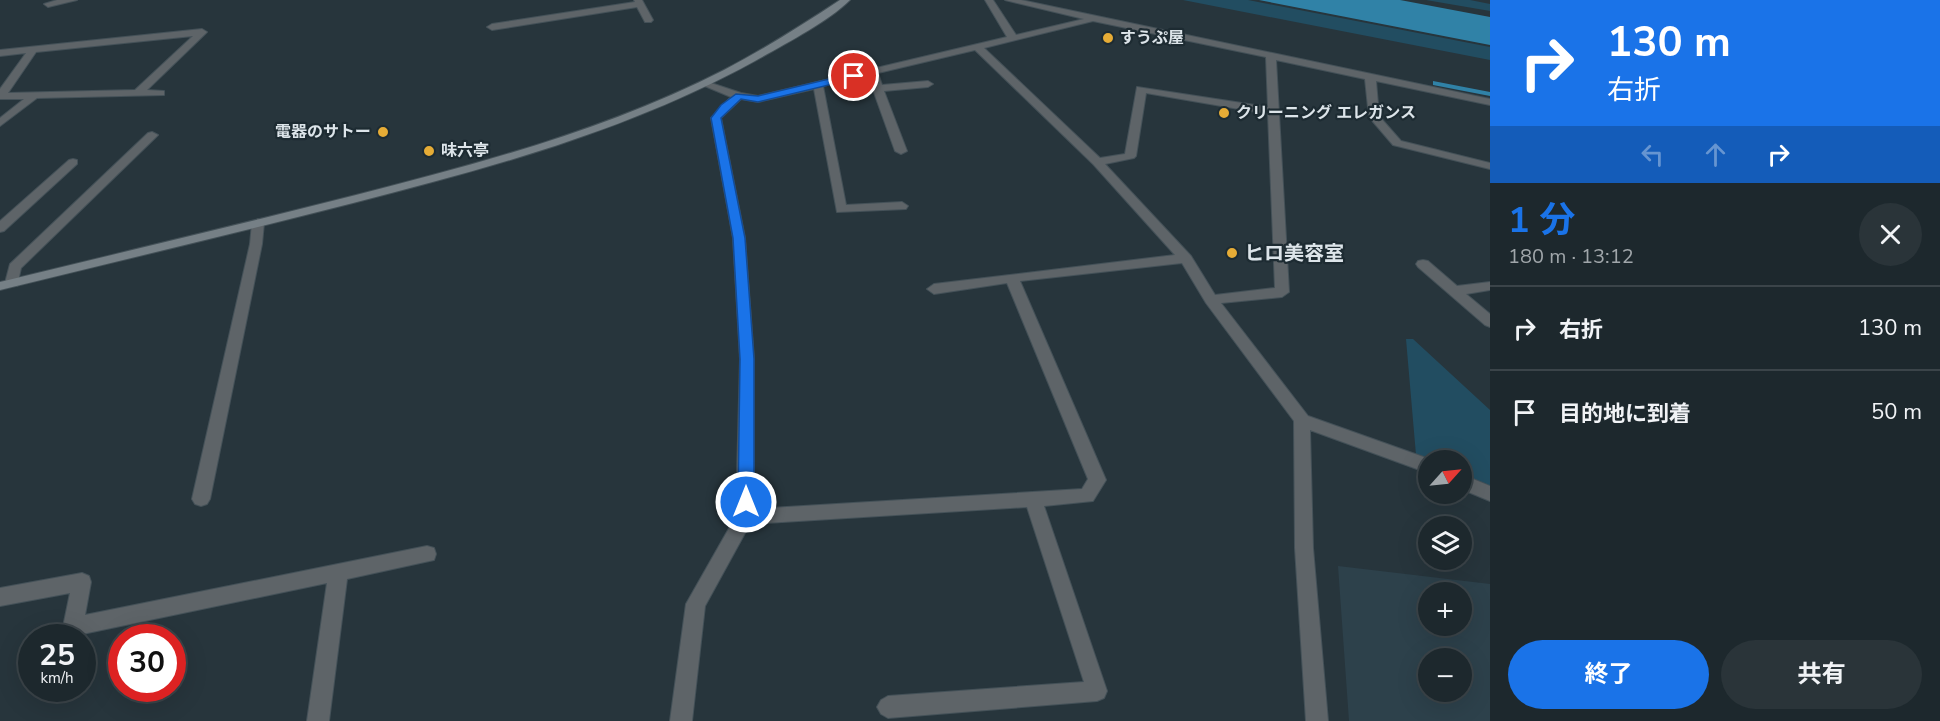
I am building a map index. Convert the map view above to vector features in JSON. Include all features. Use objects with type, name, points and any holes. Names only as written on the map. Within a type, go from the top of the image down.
[{"type":"street","points":[[48,4],[73,0]]},
{"type":"street","points":[[6,284],[428,181],[515,156],[615,123],[705,84],[806,29],[846,0]]},
{"type":"street","points":[[989,0],[1013,38]]},
{"type":"street","points":[[1008,0],[1490,102]]},
{"type":"street","points":[[492,27],[639,2],[648,20]]},
{"type":"street","points":[[705,84],[739,96],[758,99],[1095,19]]},
{"type":"street","points":[[0,53],[202,32],[138,93]]},
{"type":"street","points":[[977,47],[1097,162],[1186,259],[1211,300],[1302,420],[1418,462]]},
{"type":"street","points":[[1,95],[33,50]]},
{"type":"street","points":[[1211,300],[1282,292],[1271,54]]},
{"type":"street","points":[[872,72],[901,151]]},
{"type":"street","points":[[1370,76],[1374,117],[1397,143],[1490,166]]},
{"type":"street","points":[[878,89],[928,84]]},
{"type":"street","points":[[818,85],[841,209],[902,206]]},
{"type":"street","points":[[1097,162],[1130,156],[1141,88],[1272,111]]},
{"type":"street","points":[[1,95],[160,93]]},
{"type":"street","points":[[0,123],[36,94]]},
{"type":"street","points":[[681,721],[696,604],[746,517],[747,359],[739,238],[716,118],[739,96]]},
{"type":"street","points":[[6,284],[15,267],[152,135]]},
{"type":"street","points":[[0,228],[73,162]]},
{"type":"street","points":[[201,499],[254,255],[258,223]]},
{"type":"street","points":[[934,289],[1089,270],[1131,261],[1186,259]]},
{"type":"street","points":[[1423,264],[1490,322]]},
{"type":"street","points":[[746,517],[1087,496],[1097,480],[1012,278]]},
{"type":"street","points":[[1454,291],[1490,286]]},
{"type":"street","points":[[1302,420],[1304,548],[1317,721]]},
{"type":"street","points":[[1472,486],[1490,494]]},
{"type":"street","points":[[888,706],[1097,691],[1033,499]]},
{"type":"street","points":[[0,597],[82,582],[73,627],[427,554]]},
{"type":"street","points":[[318,721],[338,573]]},
{"type":"shaded area","points":[[1183,0],[1248,0],[1490,47],[1490,60]]},
{"type":"shaded area","points":[[1259,0],[1400,0],[1490,17],[1490,45]]},
{"type":"shaded area","points":[[1426,0],[1470,0],[1490,4],[1490,11]]},
{"type":"shaded area","points":[[1406,339],[1413,339],[1490,410],[1490,488],[1472,480],[1472,450],[1418,450],[1418,456],[1416,455]]},
{"type":"shaded area","points":[[1338,566],[1490,584],[1490,721],[1349,721]]},
{"type":"waterway","points":[[1436,83],[1490,94]]},
{"type":"place","name":"すうぷ屋","points":[[1108,38]]},
{"type":"place","name":"クリーニング エレガンス","points":[[1224,113]]},
{"type":"place","name":"電器のサトー","points":[[383,132]]},
{"type":"place","name":"味六亭","points":[[429,151]]},
{"type":"place","name":"ヒロ美容室","points":[[1232,253]]},
{"type":"route","points":[[746,502],[747,359],[739,238],[716,118],[739,96],[758,99],[854,76]]}]
